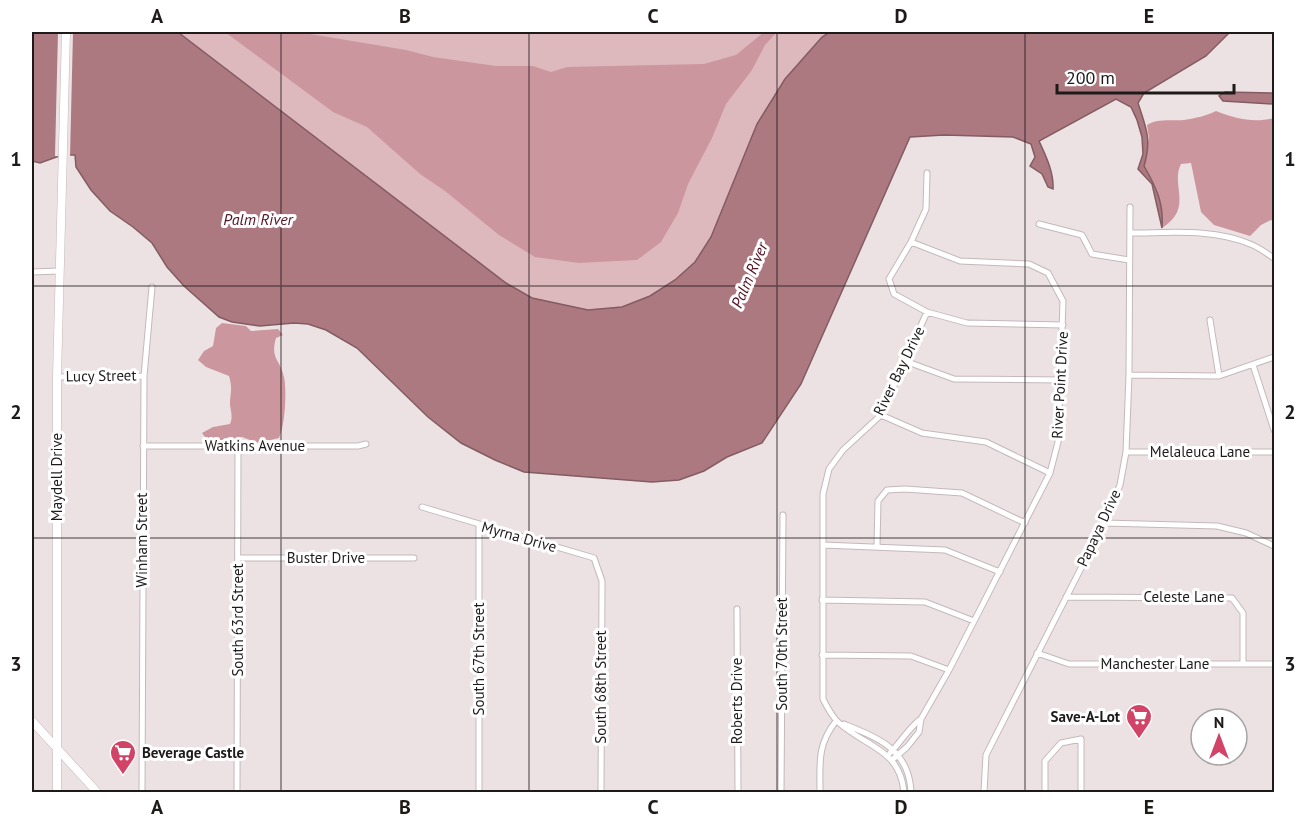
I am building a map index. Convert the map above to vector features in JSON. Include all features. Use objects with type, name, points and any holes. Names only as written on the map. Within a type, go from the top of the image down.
[{"type":"street","name":"Maydell Drive","points":[[57,792],[57,377],[66,32]]},
{"type":"street","name":"River Bay Drive","points":[[890,758],[881,749],[860,739],[836,721],[822,699],[823,494],[829,469],[843,450],[881,416],[927,312],[894,294],[889,279],[911,242],[926,209],[927,173]]},
{"type":"street","name":"Papaya Drive","points":[[984,792],[986,755],[1104,523],[1120,484],[1126,452],[1129,375],[1130,207]]},
{"type":"street","points":[[1039,224],[1082,235],[1092,254],[1129,260]]},
{"type":"street","points":[[1130,233],[1204,233],[1251,244],[1275,258]]},
{"type":"street","name":"River Point Drive","points":[[890,758],[907,747],[919,732],[921,719],[1000,573],[1050,473],[1058,442],[1063,325],[1063,301],[1048,273],[1029,264],[960,261],[911,242]]},
{"type":"street","points":[[32,272],[59,272]]},
{"type":"street","name":"Winham Street","points":[[142,792],[144,376],[152,288]]},
{"type":"street","points":[[927,312],[967,323],[1063,325]]},
{"type":"street","points":[[1210,320],[1219,376]]},
{"type":"street","points":[[1129,375],[1219,376],[1275,357]]},
{"type":"street","points":[[905,361],[954,379],[1060,380]]},
{"type":"street","points":[[1253,365],[1275,430]]},
{"type":"street","name":"Lucy Street","points":[[57,377],[144,376]]},
{"type":"street","points":[[881,416],[922,433],[986,442],[1050,473]]},
{"type":"street","name":"Watkins Avenue","points":[[143,446],[358,446],[366,444]]},
{"type":"street","name":"South 63rd Street","points":[[237,792],[238,447]]},
{"type":"street","name":"Melaleuca Lane","points":[[1126,452],[1275,452]]},
{"type":"street","points":[[877,546],[878,501],[887,490],[962,493],[1025,524]]},
{"type":"street","name":"Myrna Drive","points":[[422,507],[479,526],[594,558],[602,581]]},
{"type":"street","name":"South 70th Street","points":[[782,792],[783,515]]},
{"type":"street","points":[[1104,523],[1217,526],[1246,533],[1275,546]]},
{"type":"street","name":"South 67th Street","points":[[479,526],[479,792]]},
{"type":"street","points":[[822,545],[945,550],[1000,573]]},
{"type":"street","name":"Buster Drive","points":[[238,558],[414,558]]},
{"type":"street","name":"South 68th Street","points":[[601,792],[602,581]]},
{"type":"street","name":"Celeste Lane","points":[[1066,597],[1232,598],[1243,613],[1243,664]]},
{"type":"street","points":[[822,600],[925,602],[974,621]]},
{"type":"street","name":"Roberts Drive","points":[[737,609],[738,792]]},
{"type":"street","name":"Manchester Lane","points":[[1037,653],[1069,664],[1275,664]]},
{"type":"street","points":[[822,655],[911,656],[949,670]]},
{"type":"street","points":[[32,721],[35,730],[97,792]]},
{"type":"street","points":[[820,792],[820,751],[828,732],[836,721],[883,740],[895,753],[908,776],[911,792]]},
{"type":"street","points":[[1045,792],[1045,761],[1061,743],[1081,739],[1081,792]]},
{"type":"street","points":[[890,758],[900,775],[904,792]]},
{"type":"shaded area","points":[[176,32],[830,32],[822,37],[785,79],[757,124],[711,237],[695,262],[675,280],[650,296],[622,307],[587,310],[532,298],[506,283]]},
{"type":"shaded area","points":[[225,32],[298,32],[406,50],[433,57],[496,66],[533,66],[551,72],[567,67],[704,64],[736,55],[764,32],[777,32],[765,45],[752,70],[726,104],[712,138],[688,184],[678,213],[661,242],[637,260],[579,263],[535,257],[499,235],[445,191],[420,174],[367,127],[333,112]]},
{"type":"shaded area","points":[[1216,111],[1245,119],[1274,118],[1274,222],[1271,220],[1261,225],[1250,236],[1214,225],[1201,212],[1191,163],[1181,164],[1178,172],[1177,213],[1162,228],[1162,211],[1158,196],[1143,166],[1149,138],[1147,125],[1160,121],[1205,116]]},
{"type":"shaded area","points":[[222,323],[246,326],[251,331],[278,329],[283,335],[276,338],[274,345],[275,355],[284,377],[285,390],[284,417],[279,438],[258,443],[242,437],[207,440],[202,433],[213,427],[230,424],[232,415],[229,376],[206,367],[198,360],[204,351],[213,346],[216,328]]},
{"type":"water","name":"Palm River","points":[[32,32],[179,33],[506,283],[532,298],[588,310],[622,307],[650,296],[675,280],[695,262],[711,237],[757,124],[785,79],[822,37],[830,32],[1230,32],[1206,56],[1144,93],[1138,103],[1148,141],[1144,166],[1158,196],[1162,211],[1162,228],[1152,184],[1138,169],[1143,154],[1142,137],[1137,120],[1131,107],[1116,99],[1039,141],[1051,171],[1053,189],[1048,187],[1042,174],[1030,166],[1035,157],[1031,144],[1013,137],[944,135],[910,137],[801,384],[762,443],[727,457],[704,471],[679,480],[652,482],[524,472],[461,443],[428,417],[357,348],[326,330],[308,324],[294,323],[260,326],[232,322],[219,317],[184,286],[167,267],[152,243],[110,211],[91,190],[76,167],[75,155],[62,155],[40,163],[32,161]]},
{"type":"water","points":[[1225,92],[1274,93],[1274,104],[1223,101],[1219,96]]},
{"type":"pier","points":[[58,32],[73,32],[70,157],[55,156]]},
{"type":"place","name":"Save-A-Lot","points":[[1139,740]]},
{"type":"place","name":"Beverage Castle","points":[[123,776]]}]
